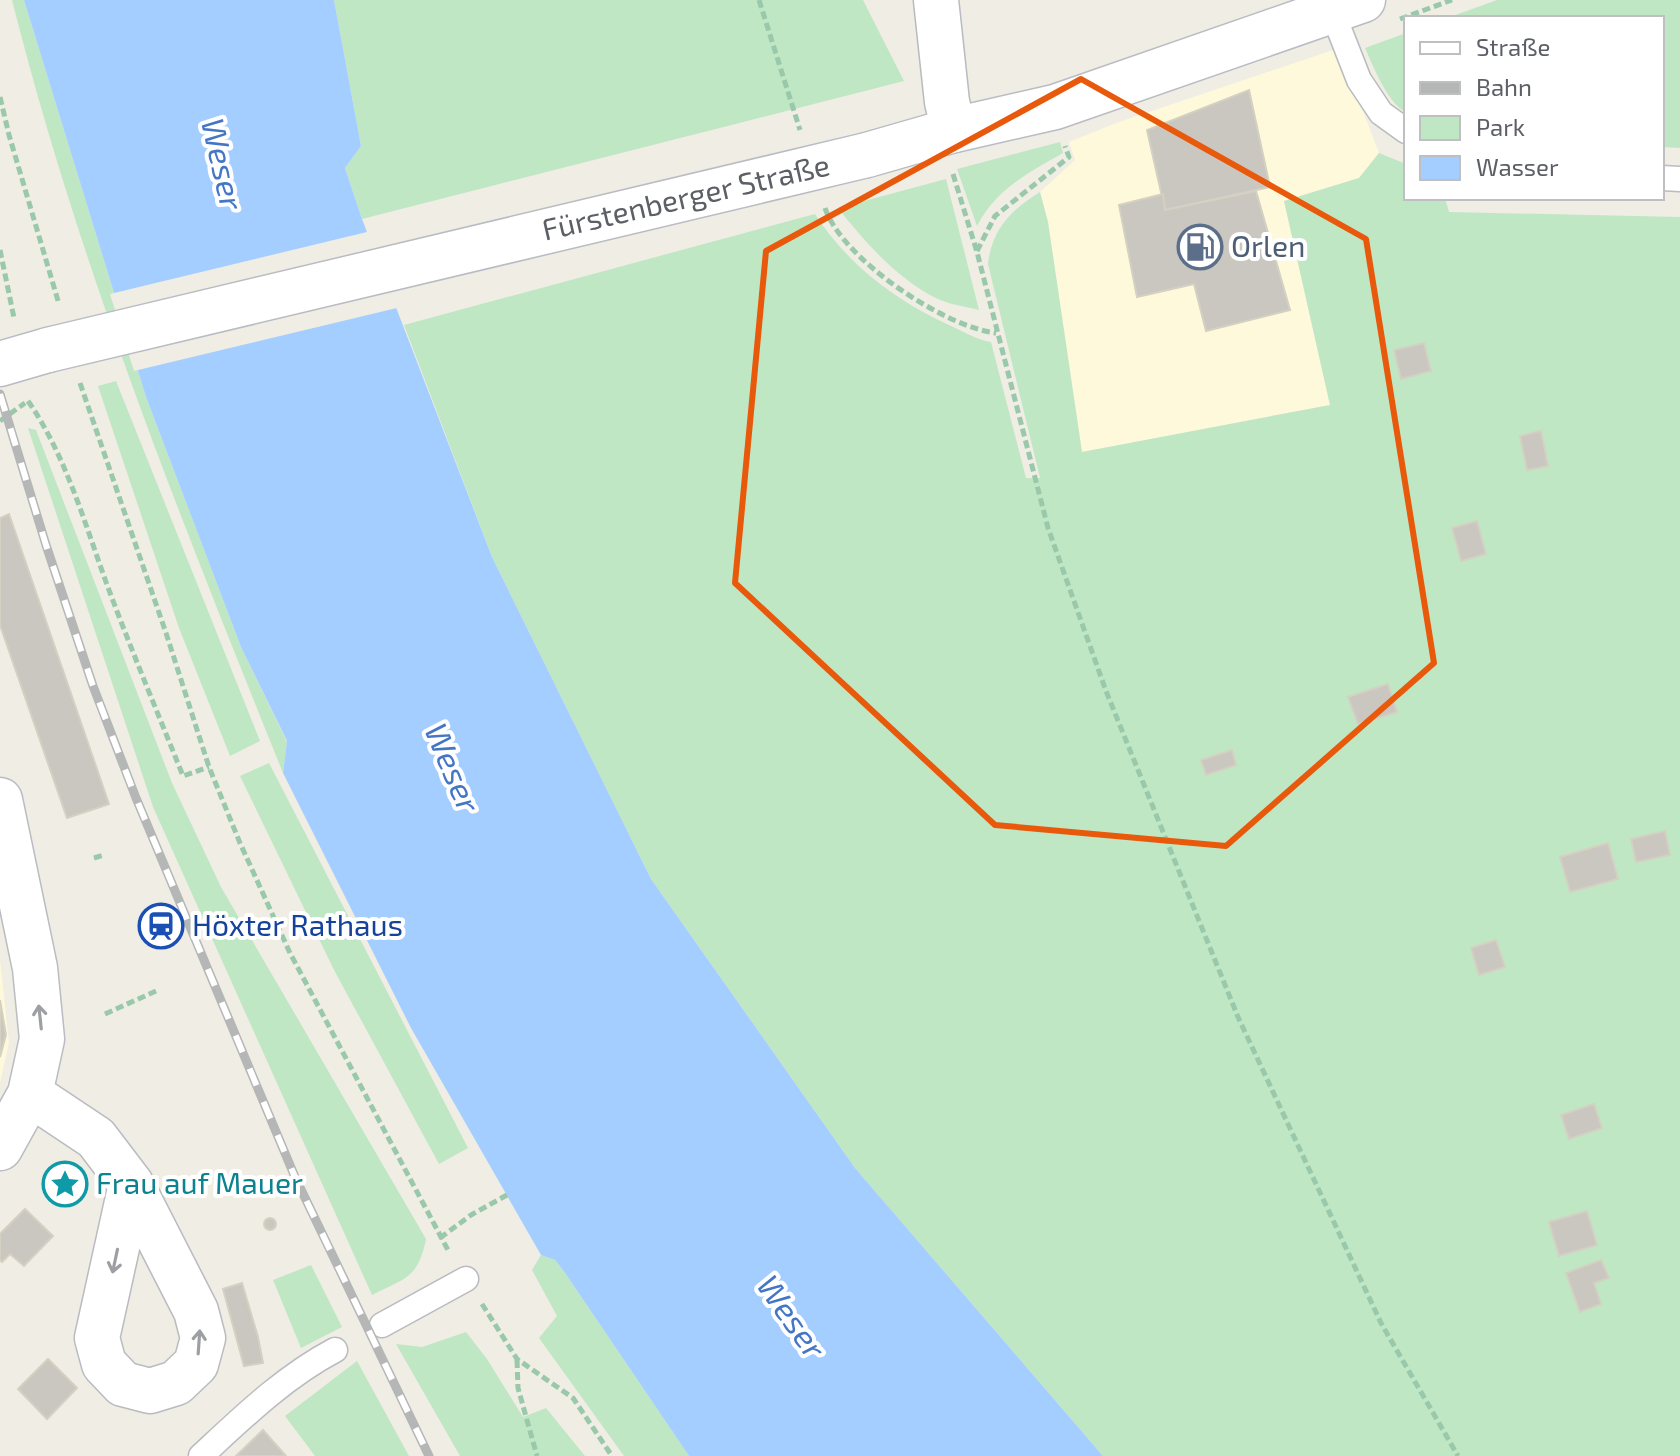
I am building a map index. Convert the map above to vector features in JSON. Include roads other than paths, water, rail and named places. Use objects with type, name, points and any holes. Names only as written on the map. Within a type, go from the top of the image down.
[{"type":"main road","points":[[936,0],[952,148]]},
{"type":"main road","name":"Fürstenberger Straße","points":[[40,346],[867,155],[952,148],[1055,107],[1347,6]]},
{"type":"main road","points":[[0,1148],[30,1094],[42,1039],[35,968],[2,818]]},
{"type":"main road","points":[[30,1094],[96,1138],[131,1184]]},
{"type":"lane","points":[[1347,6],[1359,80],[1381,113],[1404,130]]},
{"type":"lane","points":[[382,1325],[466,1279]]},
{"type":"lane","points":[[201,1456],[304,1366],[335,1350]]},
{"type":"water","name":"Weser","points":[[24,0],[334,0],[361,146],[345,168],[362,219],[492,557],[651,879],[855,1168],[1103,1456],[689,1456],[563,1270],[555,1260],[541,1255],[411,1028],[283,773],[287,741],[241,647],[146,397]]},
{"type":"railway","points":[[0,394],[93,686],[136,798],[295,1177],[429,1456]]},
{"type":"place","name":"Orlen","points":[[1200,247]]},
{"type":"place","name":"Höxter Rathaus","points":[[161,926]]},
{"type":"place","name":"Frau auf Mauer","points":[[65,1184]]}]
